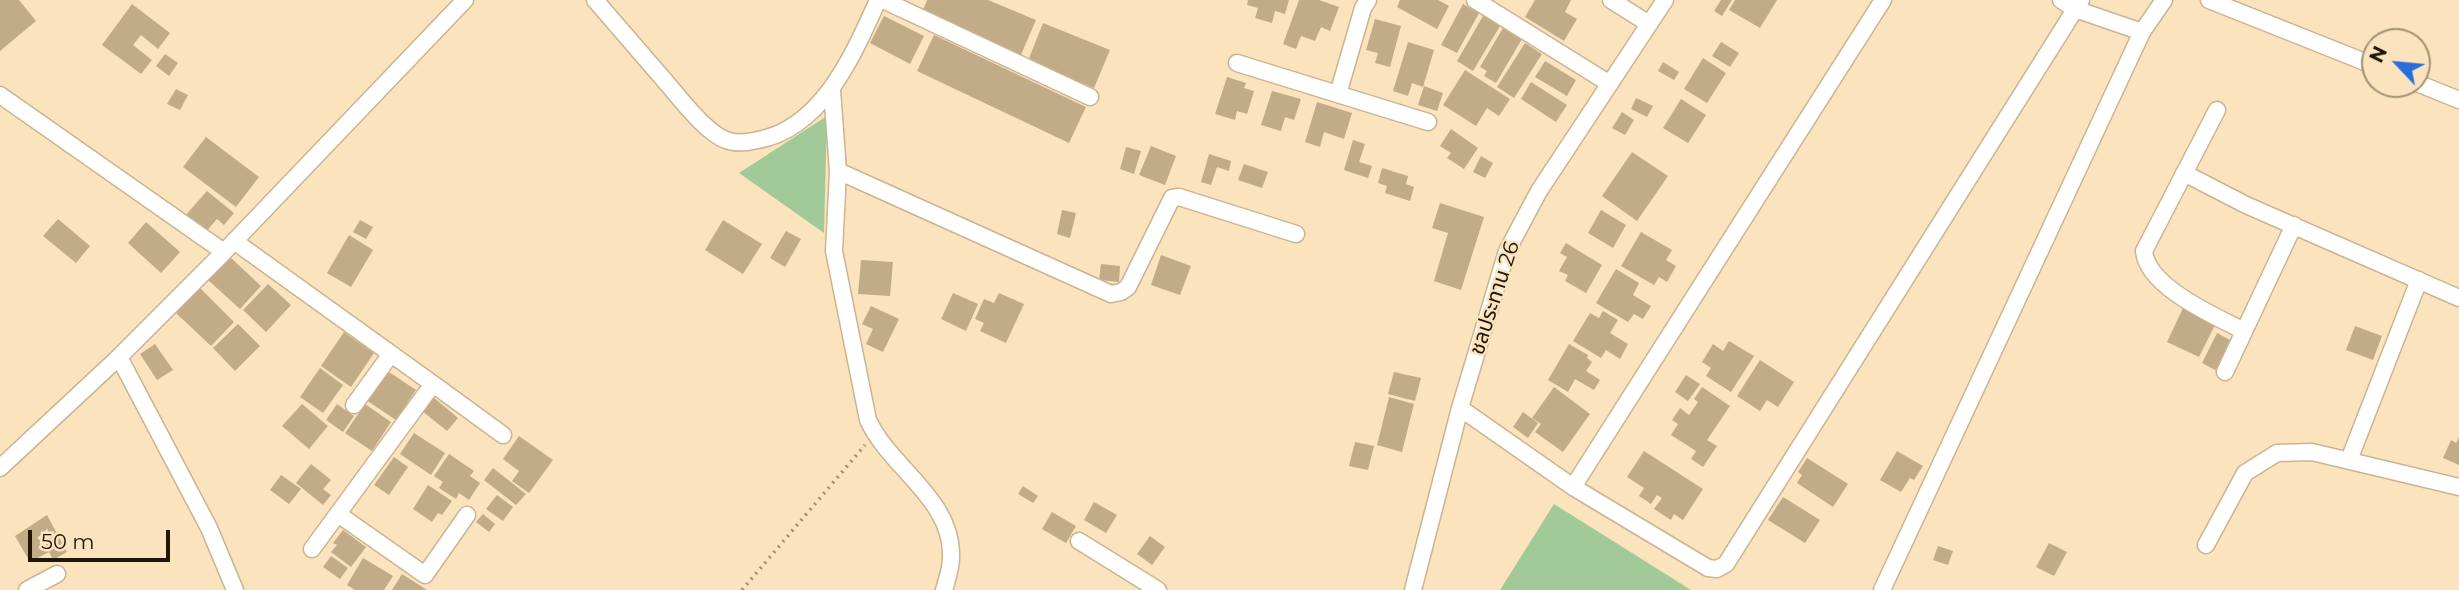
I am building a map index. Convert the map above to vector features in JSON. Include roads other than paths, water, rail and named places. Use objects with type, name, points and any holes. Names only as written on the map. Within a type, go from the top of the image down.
[{"type":"street","points":[[0,468],[119,358],[465,0]]},
{"type":"street","points":[[595,0],[697,118],[726,140],[747,142],[771,138],[800,121],[832,90],[852,58],[880,0],[1090,97]]},
{"type":"street","points":[[1338,94],[1363,8],[1368,0]]},
{"type":"street","points":[[1475,0],[1610,84]]},
{"type":"street","points":[[1611,0],[1649,24]]},
{"type":"street","name":"ชลประทาน 26","points":[[1413,590],[1460,408],[1507,251],[1539,191],[1665,0]]},
{"type":"street","points":[[1573,487],[1883,0]]},
{"type":"street","points":[[2061,0],[2078,4],[2143,33]]},
{"type":"street","points":[[1882,590],[2143,33],[2164,0]]},
{"type":"street","points":[[2209,0],[2361,60]]},
{"type":"street","points":[[1460,408],[1573,487],[1708,568],[1717,569],[1726,564],[2078,4]]},
{"type":"street","points":[[1237,63],[1428,122]]},
{"type":"street","points":[[2431,89],[2459,100]]},
{"type":"street","points":[[832,90],[838,171],[834,251],[868,420],[874,433],[896,462],[932,500],[950,539],[951,560],[944,590]]},
{"type":"street","points":[[0,95],[391,354],[503,436]]},
{"type":"street","points":[[2217,110],[2144,251],[2145,261],[2181,298],[2244,331]]},
{"type":"street","points":[[838,171],[1111,294],[1128,287],[1172,198],[1180,197],[1296,234]]},
{"type":"street","points":[[2184,173],[2246,205],[2459,298]]},
{"type":"street","points":[[2225,372],[2294,225]]},
{"type":"street","points":[[2349,460],[2418,280]]},
{"type":"street","points":[[354,405],[391,354]]},
{"type":"street","points":[[119,358],[209,528],[235,590]]},
{"type":"street","points":[[312,549],[433,384]]},
{"type":"street","points":[[2206,545],[2245,472],[2277,453],[2312,452],[2459,487]]},
{"type":"street","points":[[338,514],[425,575],[467,516]]},
{"type":"street","points":[[1079,541],[1158,590]]},
{"type":"street","points":[[27,590],[57,574]]}]
